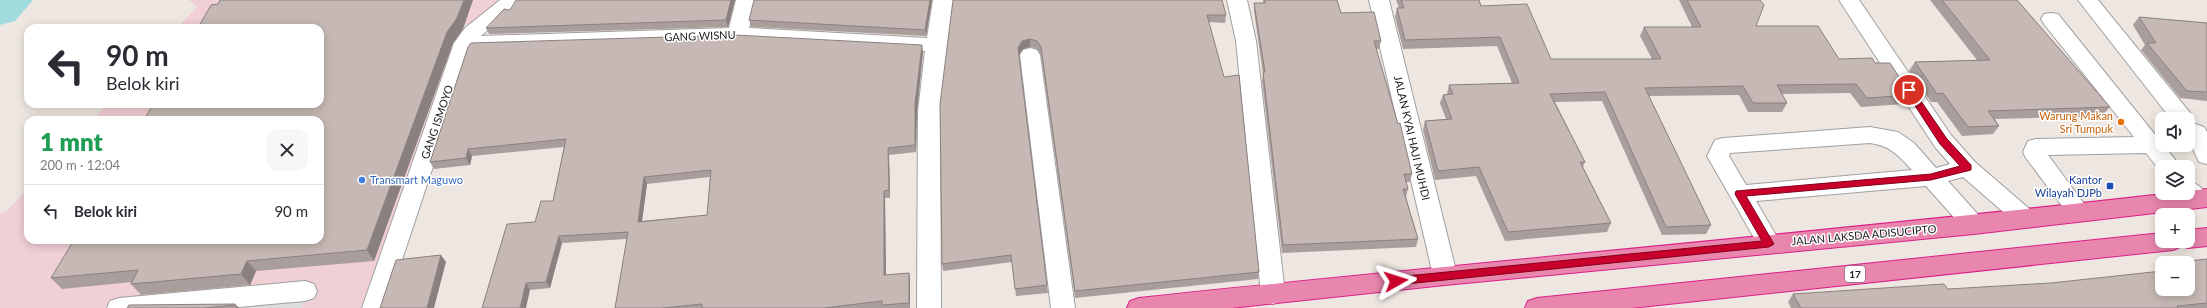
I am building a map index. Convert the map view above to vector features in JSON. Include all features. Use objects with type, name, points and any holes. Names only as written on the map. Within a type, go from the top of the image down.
[{"type":"highway","name":"JALAN LAKSDA ADISUCIPTO","points":[[1139,308],[1445,275],[1974,225],[2080,212],[2197,195]]},
{"type":"highway","points":[[2195,239],[2207,238]]},
{"type":"highway","name":"17","points":[[1537,308],[2155,243]]},
{"type":"street","name":"GANG ISMOYO","points":[[374,308],[464,43],[472,33],[512,0]]},
{"type":"street","points":[[737,34],[746,0]]},
{"type":"street","points":[[929,308],[929,111],[936,45],[943,0]]},
{"type":"street","points":[[1237,0],[1246,41],[1273,294]]},
{"type":"street","name":"JALAN KYAI HAJI MUHDI","points":[[1380,0],[1445,275]]},
{"type":"street","points":[[1849,0],[1943,141],[1967,168],[2025,218]]},
{"type":"street","points":[[2088,0],[2179,112]]},
{"type":"street","points":[[2051,19],[2164,160]]},
{"type":"street","name":"GANG WISNU","points":[[464,43],[737,34],[936,45]]},
{"type":"street","points":[[1030,55],[1063,308]]},
{"type":"street","points":[[2195,133],[2207,156]]},
{"type":"street","points":[[1769,244],[1718,156],[1723,146],[1870,135],[1890,138],[1906,149],[1974,225]]},
{"type":"street","points":[[2080,212],[2034,152],[2036,147],[2152,145]]},
{"type":"street","points":[[1740,194],[1931,177],[1967,168]]},
{"type":"street","points":[[119,308],[305,291]]},
{"type":"shaded area","name":"Transmart Maguwo","points":[[189,0],[500,0],[486,14],[462,27],[365,308],[0,308],[0,213],[8,210],[24,192],[24,244],[324,244],[324,116],[96,116],[103,108],[324,108],[324,24],[181,24],[197,7]]},
{"type":"shaded area","points":[[306,298],[302,308],[202,308]]},
{"type":"building","name":"Transmart Maguwo","points":[[220,0],[464,0],[457,18],[447,32],[367,250],[247,261],[241,274],[131,284],[138,270],[51,278],[72,244],[324,244],[324,116],[146,116],[151,108],[324,108],[324,24],[200,24],[211,5],[218,4]]},
{"type":"building","points":[[516,0],[731,0],[726,20],[486,28],[504,9],[510,10]]},
{"type":"building","points":[[754,0],[930,0],[925,30],[749,20]]},
{"type":"building","points":[[953,0],[1222,0],[1226,15],[1207,15],[1224,77],[1239,75],[1259,272],[1075,291],[1041,47],[1037,41],[1030,39],[1022,41],[1018,48],[1047,285],[1015,289],[1011,255],[942,264],[940,104]]},
{"type":"building","points":[[1265,0],[1337,0],[1341,13],[1374,12],[1381,41],[1374,41],[1398,124],[1400,123],[1412,174],[1404,174],[1408,189],[1403,189],[1418,239],[1283,245],[1263,72],[1265,72],[1254,3],[1265,3]]},
{"type":"building","points":[[1401,0],[1479,0],[1481,6],[1527,4],[1551,59],[1661,59],[1644,27],[1701,27],[1687,0],[1760,0],[1764,5],[1756,26],[1818,26],[1839,59],[1872,58],[1875,63],[1890,63],[1911,95],[1867,98],[1856,84],[1777,85],[1787,103],[1753,103],[1743,86],[1645,88],[1711,225],[1666,227],[1605,92],[1550,94],[1585,162],[1580,162],[1611,223],[1508,232],[1479,167],[1438,171],[1425,121],[1452,119],[1443,95],[1453,94],[1449,85],[1519,83],[1500,37],[1405,40],[1397,8],[1404,8]]},
{"type":"building","points":[[1942,0],[2017,0],[2110,107],[1988,111],[1999,126],[1968,127],[1943,93],[1937,94],[1915,62],[1990,60]]},
{"type":"building","points":[[2139,17],[2207,23],[2207,92],[2187,91],[2147,43],[2156,43]]},
{"type":"building","points":[[735,35],[922,45],[915,104],[915,145],[888,148],[889,190],[884,191],[884,275],[909,273],[909,303],[882,305],[882,301],[824,308],[702,308],[702,304],[662,308],[615,308],[628,232],[559,236],[546,282],[526,283],[520,308],[482,308],[507,224],[535,222],[541,201],[553,201],[566,139],[468,149],[466,158],[430,162],[468,47],[471,43]],"holes":[[[711,170],[707,215],[638,222],[644,177]]]},
{"type":"building","points":[[441,255],[427,308],[380,308],[396,260]]},
{"type":"building","points":[[2207,259],[2207,303],[2177,306],[2178,308],[1801,308],[1793,294],[1944,284],[1948,289],[2051,283],[2155,272],[2155,296],[2195,296],[2195,260]]},
{"type":"building","points":[[235,304],[205,308],[127,308],[129,305]]},
{"type":"waterway","points":[[0,11],[11,0]]},
{"type":"place","name":"Warung Makan Sri Tumpuk","points":[[2121,122]]},
{"type":"place","name":"Transmart Maguwo","points":[[362,180]]},
{"type":"place","name":"Kantor Wilayah DJPb","points":[[2110,186]]},
{"type":"route","points":[[1396,281],[1769,244],[1740,194],[1931,177],[1967,168],[1943,141],[1909,90]]}]
